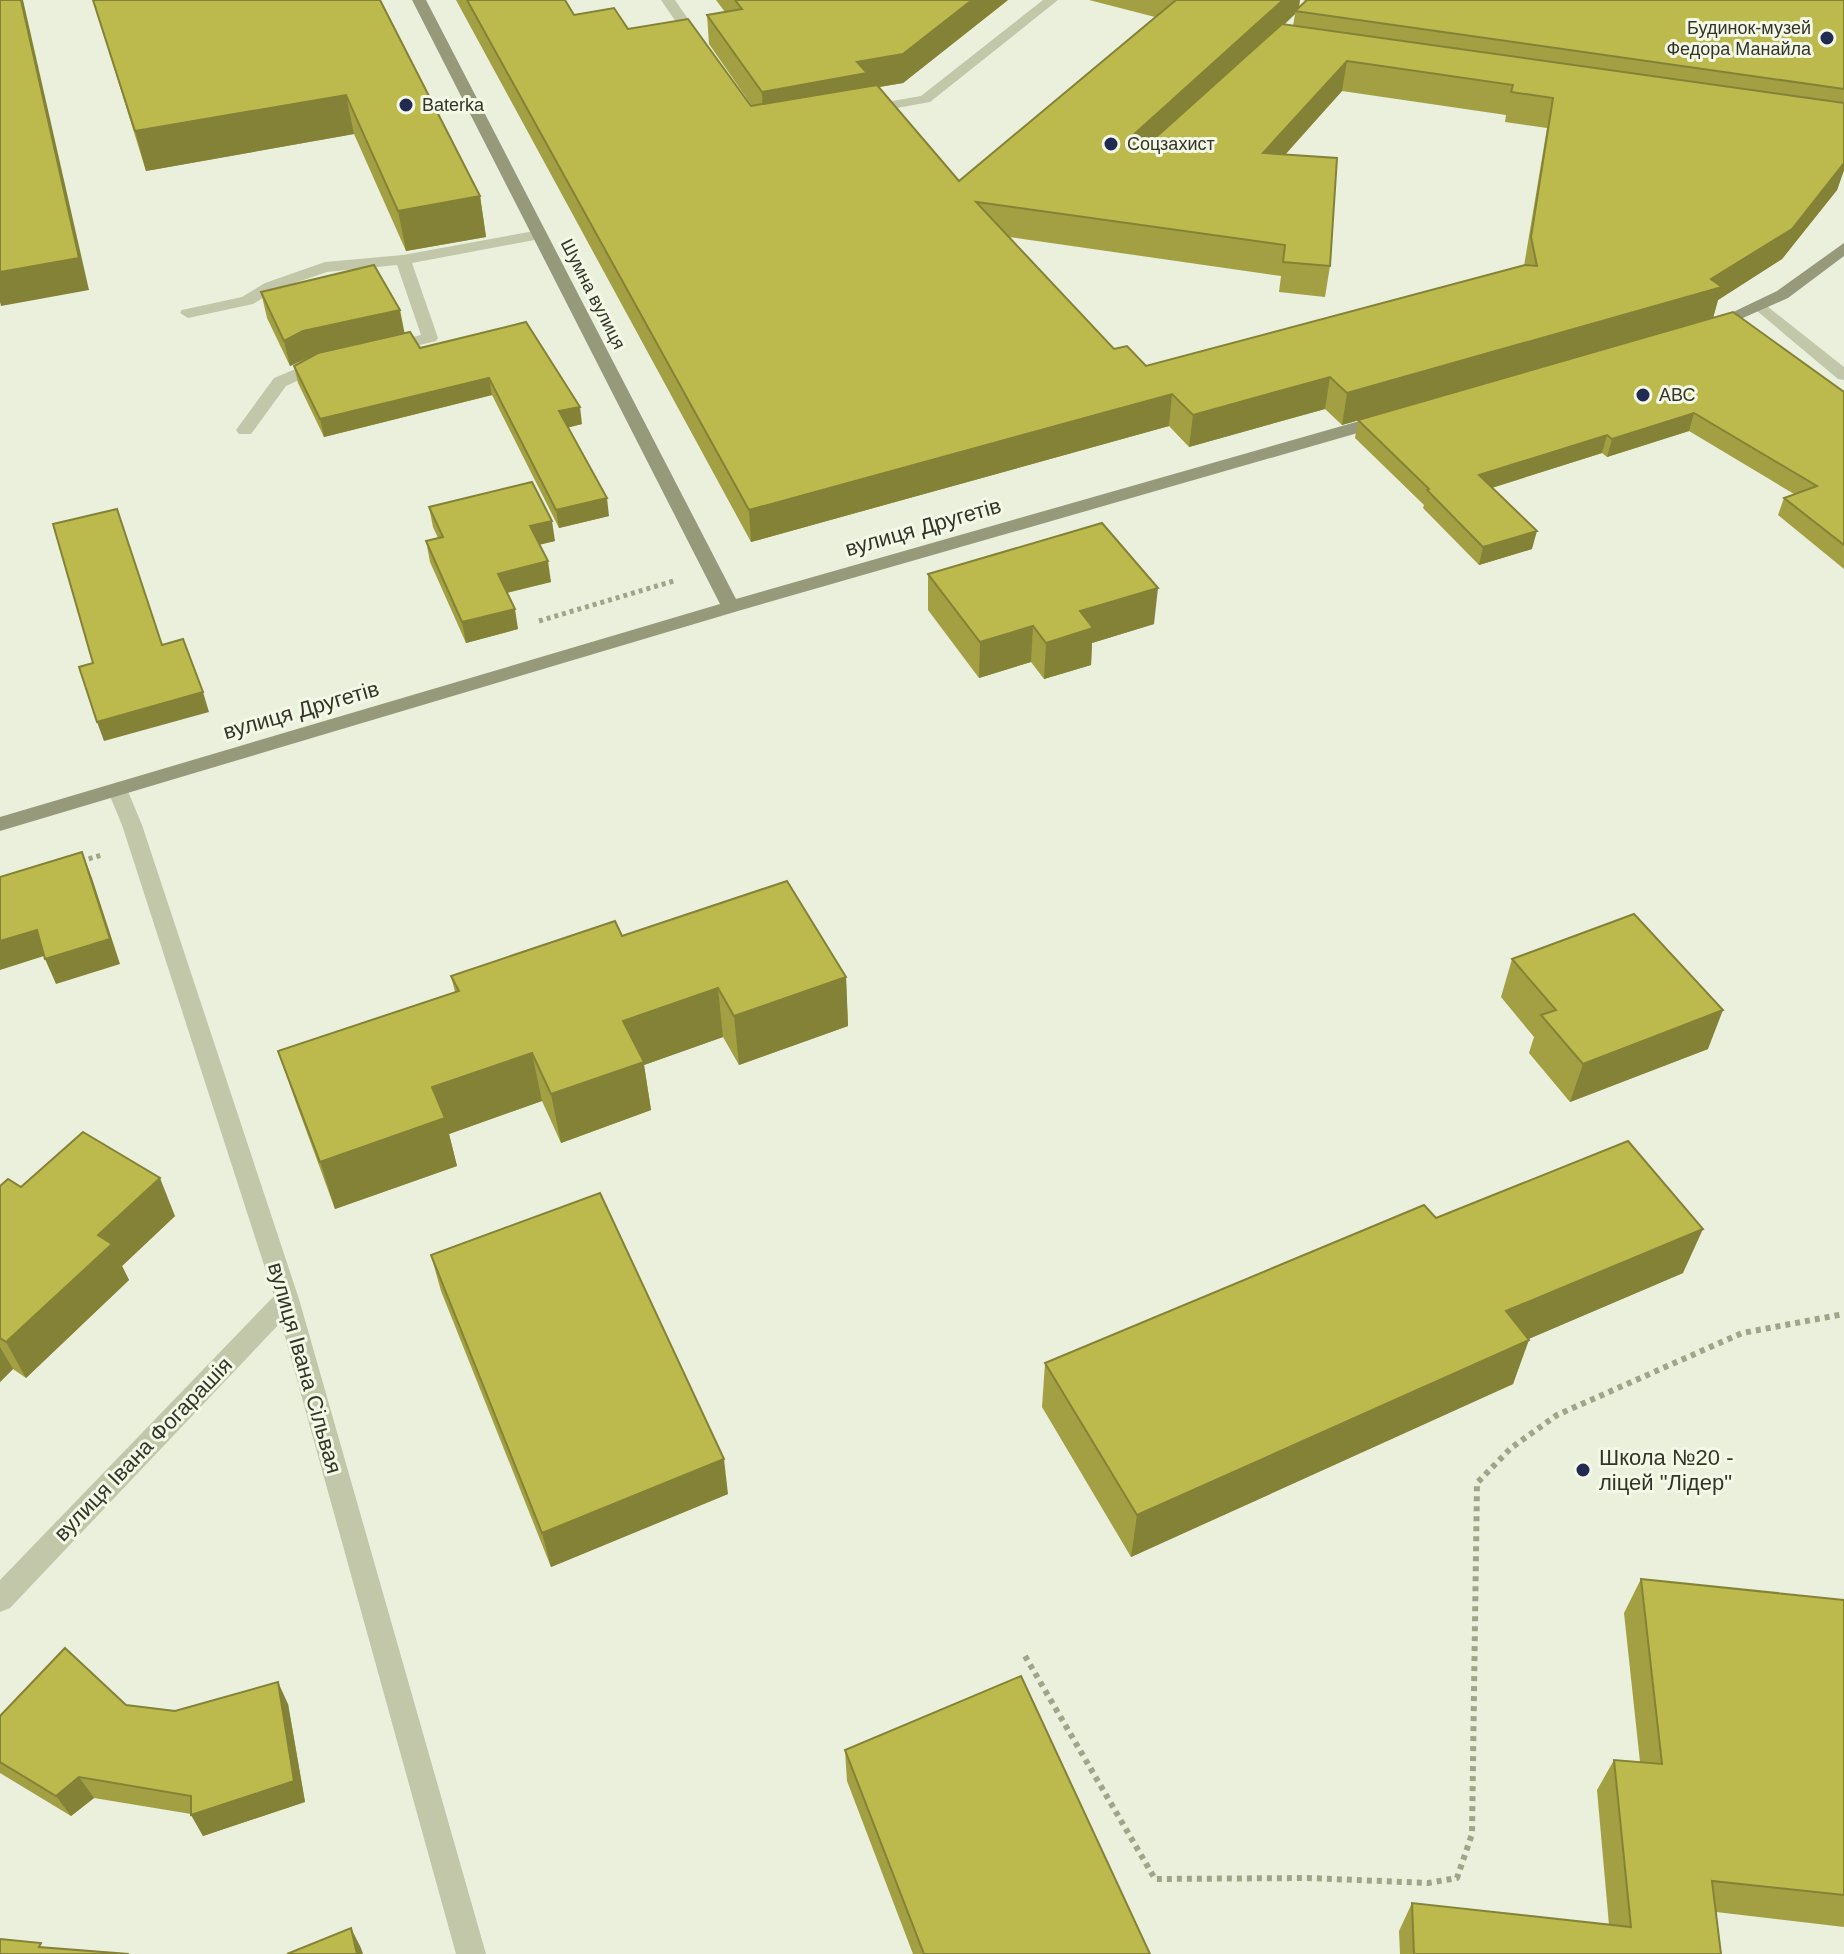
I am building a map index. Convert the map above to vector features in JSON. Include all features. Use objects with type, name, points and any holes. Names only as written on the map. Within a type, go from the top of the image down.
[{"type":"main road","name":"Шумна вулиця","points":[[419,0],[731,607]]},
{"type":"main road","points":[[1698,332],[1763,308],[1809,279],[1844,248]]},
{"type":"main road","name":"вулиця Другетів","points":[[0,824],[731,607],[1400,415]]},
{"type":"street","points":[[668,0],[704,52]]},
{"type":"street","points":[[849,113],[925,99],[1051,0]]},
{"type":"street","points":[[188,313],[247,301],[271,286],[325,267],[403,260],[540,235]]},
{"type":"street","points":[[373,351],[430,338],[403,260]]},
{"type":"street","points":[[1763,308],[1844,375]]},
{"type":"street","points":[[245,430],[280,382],[316,364],[344,358]]},
{"type":"street","name":"вулиця Івана Сільвая","points":[[117,789],[132,825],[287,1299],[471,1954]]},
{"type":"street","name":"вулиця Івана Фогарашія","points":[[0,1599],[287,1299]]},
{"type":"path","points":[[539,621],[682,579]]},
{"type":"path","points":[[74,864],[103,855]]},
{"type":"path","points":[[1025,1656],[1155,1879],[1308,1878],[1428,1883],[1457,1878],[1472,1834],[1477,1483],[1511,1448],[1557,1415],[1742,1333],[1844,1314]]},
{"type":"building","points":[[0,0],[21,0],[79,258],[0,272]]},
{"type":"building","points":[[93,0],[380,0],[480,196],[398,211],[346,95],[135,131]]},
{"type":"building","points":[[467,0],[565,0],[574,15],[614,8],[628,29],[688,19],[751,106],[877,85],[959,181],[1176,0],[1283,0],[1130,138],[1130,148],[1144,148],[1282,24],[1844,103],[1844,163],[1792,229],[1711,279],[1722,287],[1347,393],[1330,377],[1193,415],[1172,394],[749,510]],"holes":[[[1347,61],[1513,85],[1511,92],[1553,98],[1531,237],[1537,266],[1525,265],[1146,366],[1127,346],[1114,349],[976,202],[1285,245],[1283,262],[1330,266],[1337,158],[1263,153]]]},
{"type":"building","points":[[735,0],[972,0],[903,54],[857,62],[867,73],[762,92],[707,15],[742,9]]},
{"type":"building","points":[[1307,0],[1844,0],[1844,89],[1295,11]]},
{"type":"building","points":[[374,265],[400,310],[303,331],[284,341],[261,292]]},
{"type":"building","points":[[1733,312],[1844,392],[1844,545],[1784,498],[1817,486],[1694,413],[1612,439],[1607,435],[1479,475],[1537,531],[1483,547],[1358,420]]},
{"type":"building","points":[[526,322],[580,407],[559,411],[607,498],[556,510],[489,378],[320,419],[294,366],[318,353],[410,332],[420,348]]},
{"type":"building","points":[[532,482],[552,521],[530,526],[548,561],[498,574],[515,609],[462,622],[426,541],[443,537],[429,507]]},
{"type":"building","points":[[117,509],[162,645],[183,639],[203,692],[97,722],[79,667],[93,663],[53,524]]},
{"type":"building","points":[[1102,523],[1158,588],[1080,611],[1093,628],[1046,643],[1033,626],[980,642],[928,574]]},
{"type":"building","points":[[82,852],[110,939],[45,959],[37,930],[0,941],[0,877]]},
{"type":"building","points":[[787,881],[846,977],[734,1016],[718,988],[623,1021],[644,1062],[551,1094],[532,1053],[432,1087],[445,1118],[320,1162],[278,1051],[459,991],[451,976],[615,921],[622,936]]},
{"type":"building","points":[[1634,914],[1723,1010],[1583,1064],[1541,1015],[1556,1010],[1512,959]]},
{"type":"building","points":[[83,1132],[160,1178],[98,1235],[112,1244],[6,1342],[0,1338],[0,1186],[8,1179],[21,1187]]},
{"type":"building","points":[[1628,1141],[1703,1229],[1506,1311],[1529,1340],[1137,1515],[1045,1363],[1424,1205],[1436,1218]]},
{"type":"building","points":[[600,1193],[724,1459],[542,1533],[431,1255]]},
{"type":"building","points":[[1641,1579],[1844,1600],[1844,1895],[1712,1881],[1721,1954],[1414,1954],[1412,1903],[1631,1927],[1614,1760],[1662,1764]]},
{"type":"building","points":[[65,1648],[126,1705],[175,1711],[278,1682],[294,1781],[191,1815],[191,1796],[79,1777],[56,1796],[0,1762],[0,1716]]},
{"type":"building","points":[[1021,1676],[1150,1954],[924,1954],[845,1750]]},
{"type":"building","points":[[351,1928],[357,1954],[287,1954]]},
{"type":"building","points":[[0,1939],[41,1943],[39,1947],[129,1954],[0,1954]]},
{"type":"place","name":"Будинок-музей Федора Манайла","points":[[1827,38]]},
{"type":"place","name":"Baterka","points":[[406,105]]},
{"type":"place","name":"Соцзахист","points":[[1111,144]]},
{"type":"place","name":"АВС","points":[[1643,395]]},
{"type":"place","name":"Школа №20 - ліцей \"Лідер\"","points":[[1583,1470]]}]
